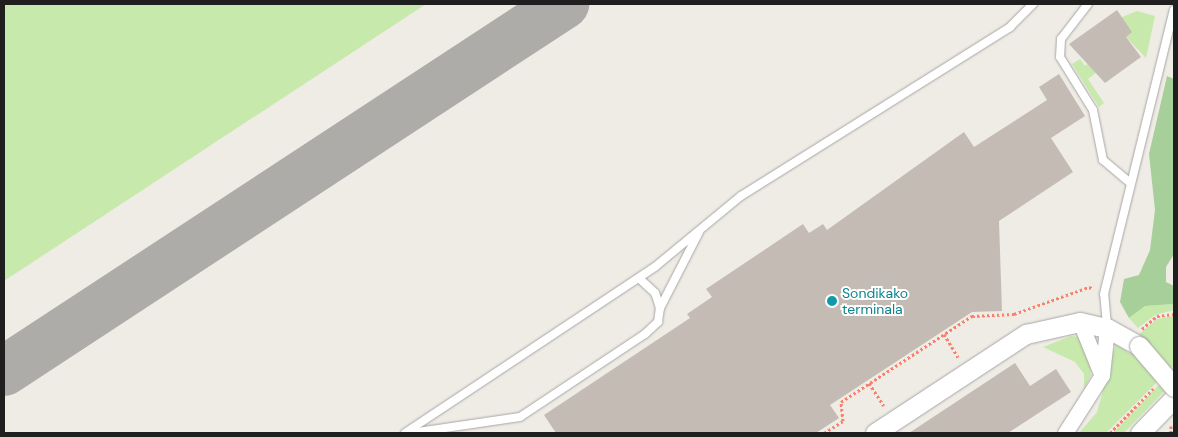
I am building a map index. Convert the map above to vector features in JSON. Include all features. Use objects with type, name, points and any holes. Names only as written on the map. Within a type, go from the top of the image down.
[{"type":"street","points":[[1080,322],[1102,375]]},
{"type":"street","points":[[875,433],[1026,334],[1080,322],[1108,328],[1139,346],[1174,387]]},
{"type":"street","points":[[1065,433],[1102,375],[1108,328]]},
{"type":"street","points":[[1140,433],[1174,398]]},
{"type":"lane","points":[[405,433],[639,278],[741,196],[1010,27],[1033,4]]},
{"type":"lane","points":[[1088,4],[1061,39],[1060,57],[1094,110],[1103,160],[1129,182]]},
{"type":"lane","points":[[1108,328],[1102,305],[1129,182],[1174,10]]},
{"type":"lane","points":[[412,433],[520,417],[645,334],[658,322],[660,308],[701,229]]},
{"type":"lane","points":[[639,278],[655,293],[660,308]]},
{"type":"path","points":[[1110,433],[1155,387]]},
{"type":"green space","points":[[4,4],[426,4],[4,281]]},
{"type":"green space","points":[[1137,11],[1155,16],[1146,58],[1126,37],[1122,17]]},
{"type":"green space","points":[[1080,59],[1085,66],[1090,62],[1097,72],[1088,79],[1104,103],[1099,107],[1072,64]]},
{"type":"green space","points":[[1167,76],[1174,79],[1174,254],[1166,267],[1166,282],[1174,286],[1174,304],[1145,306],[1129,318],[1120,302],[1124,279],[1139,275],[1150,250],[1155,210],[1149,154]]},
{"type":"green space","points":[[1174,304],[1174,310],[1155,315],[1138,328],[1129,318],[1145,306]]},
{"type":"green space","points":[[1174,316],[1174,365],[1106,433],[1079,433],[1097,412],[1116,344],[1132,355],[1145,338],[1139,334],[1157,319]]},
{"type":"green space","points":[[1071,336],[1080,337],[1089,350],[1091,375],[1084,389],[1084,374],[1075,362],[1043,347]]},
{"type":"green space","points":[[1174,369],[1174,381],[1124,433],[1113,433]]},
{"type":"building","points":[[1117,10],[1132,32],[1126,37],[1141,57],[1105,83],[1069,44]]},
{"type":"building","name":"Sondikako terminala","points":[[1059,74],[1085,116],[1051,138],[1073,172],[999,221],[1002,311],[972,312],[830,405],[839,418],[816,433],[556,433],[544,415],[690,318],[687,314],[712,297],[706,289],[803,224],[809,233],[823,224],[827,230],[964,132],[974,147],[1047,100],[1039,87]]},
{"type":"building","points":[[1015,363],[1030,386],[1056,369],[1071,392],[1008,433],[909,433]]},
{"type":"taxiway","points":[[4,371],[564,4]]},
{"type":"place","name":"Sondikako terminala","points":[[832,301]]}]
